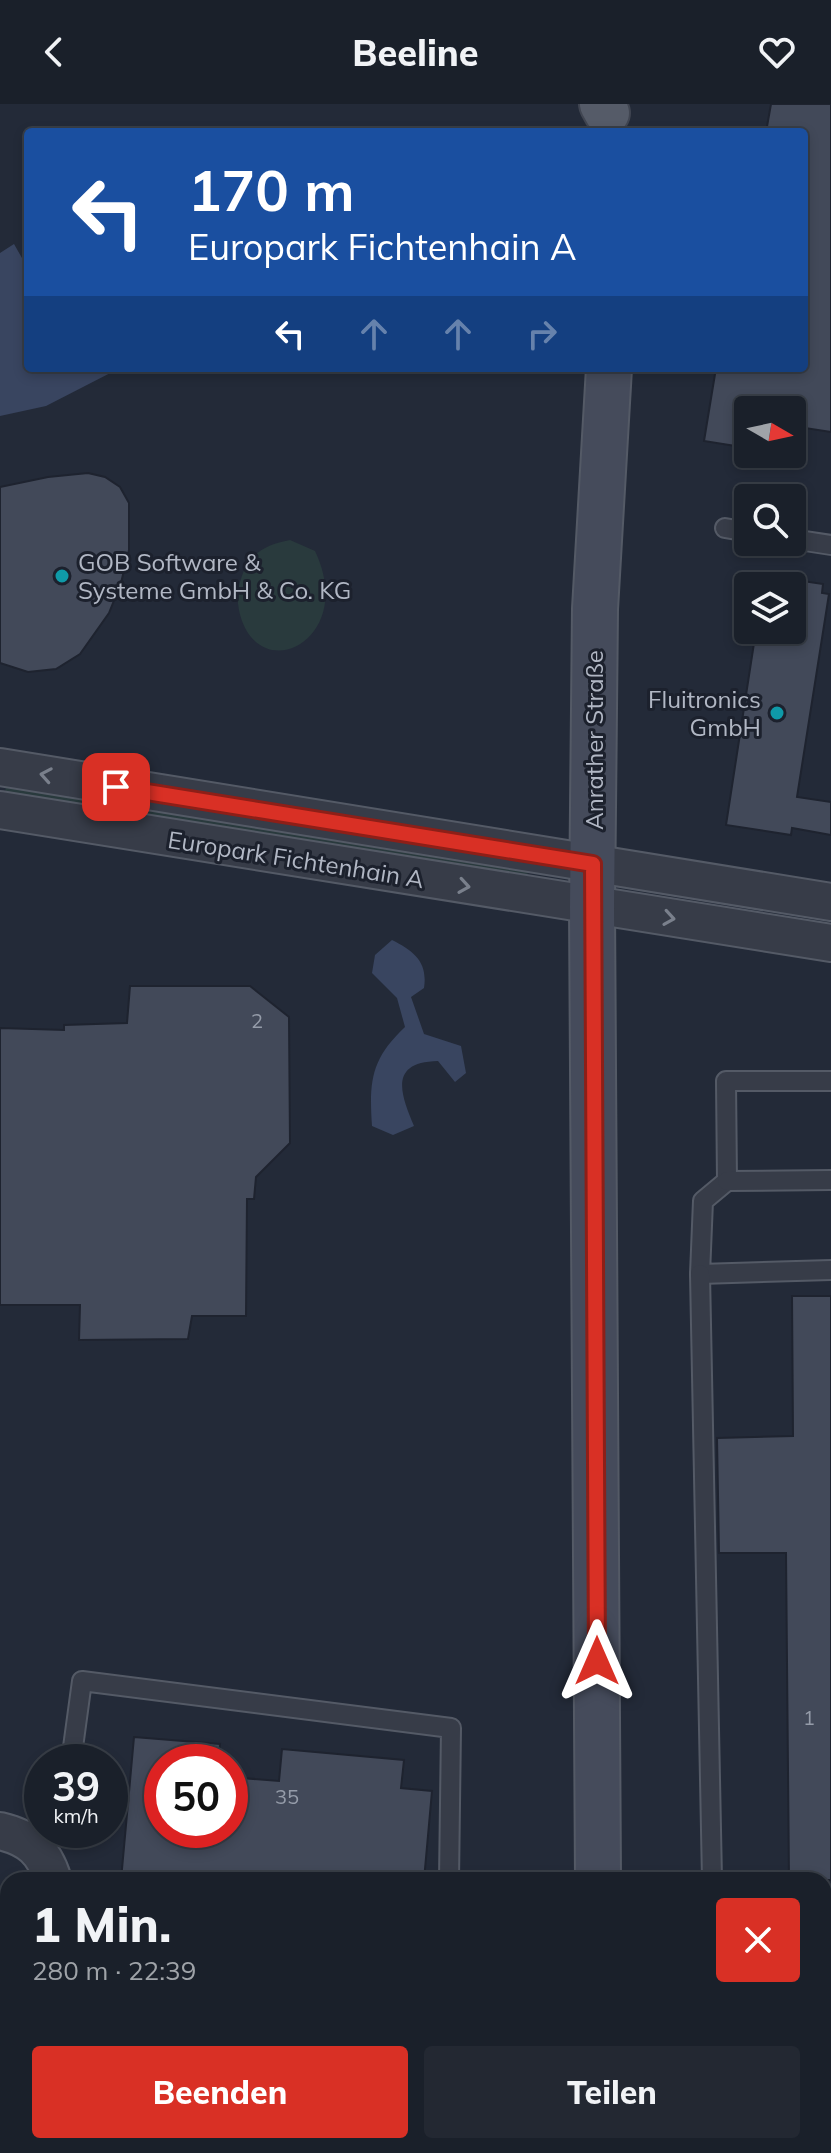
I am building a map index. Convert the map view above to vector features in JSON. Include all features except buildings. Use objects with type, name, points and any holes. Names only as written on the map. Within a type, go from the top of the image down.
[{"type":"main road","name":"Anrather Straße","points":[[598,1872],[592,886],[595,609],[609,372]]},
{"type":"street","name":"Europark Fichtenhain A","points":[[0,767],[592,886]]},
{"type":"street","name":"Europark Fichtenhain A","points":[[0,810],[592,886]]},
{"type":"street","points":[[592,886],[831,902]]},
{"type":"street","points":[[592,886],[831,943]]},
{"type":"street","points":[[0,1831],[24,1836]]},
{"type":"street","points":[[43,1848],[50,1872]]},
{"type":"lane","points":[[725,528],[734,530]]},
{"type":"lane","points":[[806,541],[831,545]]},
{"type":"lane","points":[[727,1181],[726,1081],[831,1081]]},
{"type":"lane","points":[[712,1872],[700,1274],[703,1201],[727,1181],[831,1180]]},
{"type":"lane","points":[[700,1274],[831,1270]]},
{"type":"lane","points":[[73,1744],[82,1681],[451,1728],[449,1872]]},
{"type":"shaded area","points":[[290,540],[315,551],[325,581],[324,607],[316,628],[303,642],[286,650],[269,649],[254,640],[242,621],[238,589],[244,570],[253,557],[266,548]]},
{"type":"shaded area","points":[[6,786],[528,866],[527,881],[4,799]]},
{"type":"water","points":[[14,244],[24,257],[24,372],[112,372],[46,406],[0,416],[0,253]]},
{"type":"water","points":[[392,940],[413,953],[424,971],[424,988],[411,997],[424,1034],[461,1046],[466,1073],[455,1082],[438,1061],[412,1067],[405,1073],[402,1082],[414,1126],[393,1135],[372,1126],[371,1110],[372,1083],[379,1061],[405,1027],[397,998],[372,973],[375,955]]},
{"type":"place","name":"GOB Software & Systeme GmbH & Co. KG","points":[[62,576]]},
{"type":"place","name":"Fluitronics GmbH","points":[[777,713]]},
{"type":"route","points":[[116,787],[593,864],[597,1661]]}]
